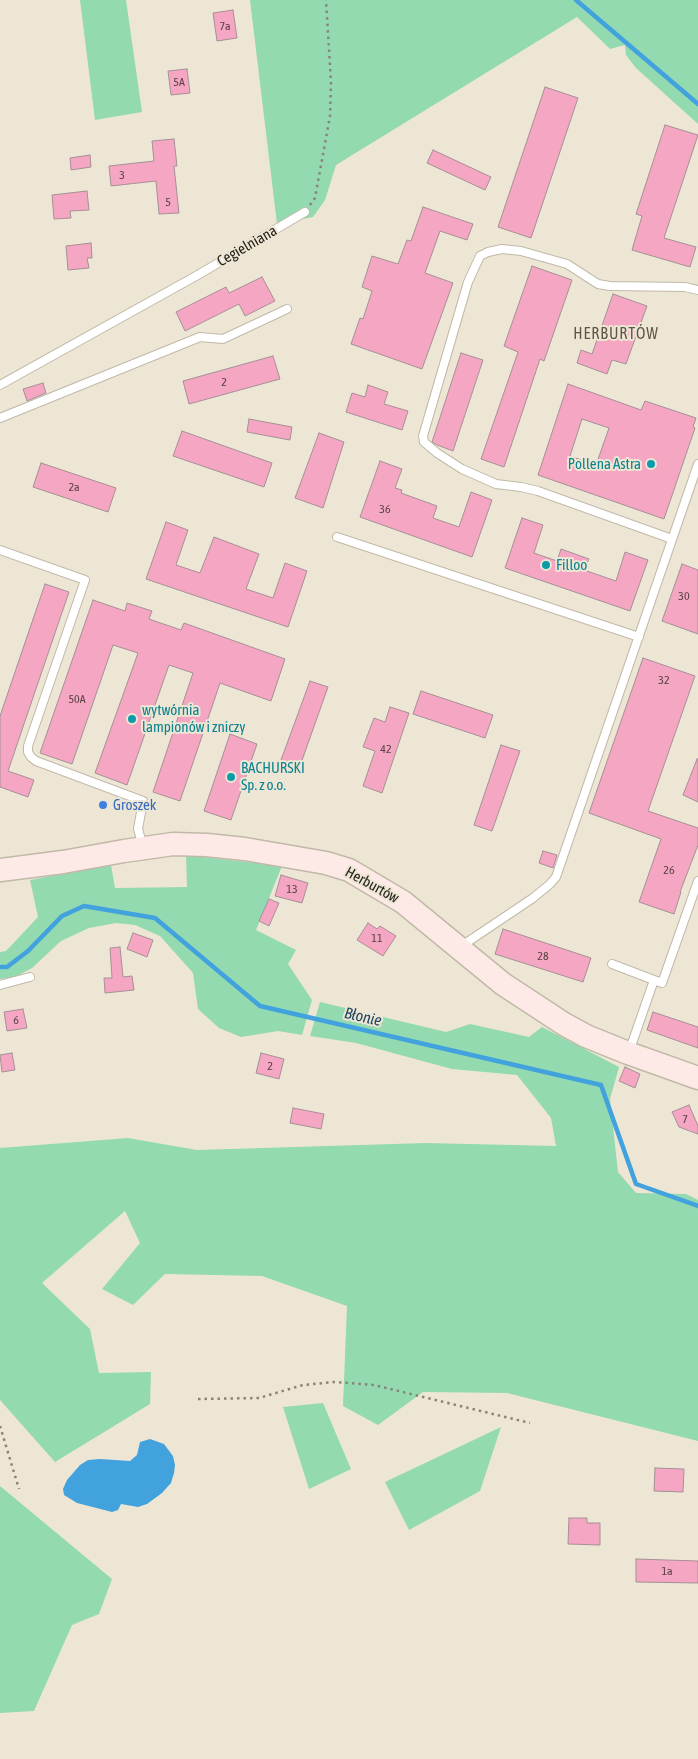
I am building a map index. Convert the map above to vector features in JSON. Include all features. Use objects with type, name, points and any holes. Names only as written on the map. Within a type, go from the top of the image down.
[{"type":"street","name":"Herburtów","points":[[0,870],[63,862],[172,844],[245,849],[318,861],[349,870],[403,902],[503,984],[548,1014],[586,1036],[698,1078]]},
{"type":"lane","name":"Cegielniana","points":[[0,385],[196,276],[305,212]]},
{"type":"lane","points":[[672,539],[538,491],[496,484],[462,469],[437,453],[424,442],[423,436],[468,282],[480,256],[502,249],[521,251],[566,264],[598,284],[698,290]]},
{"type":"lane","points":[[0,418],[200,337],[223,338],[287,309]]},
{"type":"lane","points":[[458,948],[533,898],[550,884],[556,876],[698,464]]},
{"type":"lane","points":[[336,536],[639,637]]},
{"type":"lane","points":[[0,550],[86,580],[28,746],[28,752],[36,761],[143,801],[138,829],[143,848]]},
{"type":"lane","points":[[612,964],[662,983],[698,881]]},
{"type":"lane","points":[[0,985],[30,977]]},
{"type":"lane","points":[[628,1053],[654,980]]},
{"type":"path","points":[[305,212],[315,198],[330,116],[331,82],[326,0]]},
{"type":"path","points":[[198,1399],[259,1398],[303,1385],[334,1382],[374,1385],[530,1423]]},
{"type":"path","points":[[0,1426],[19,1489]]},
{"type":"green space","points":[[80,0],[126,0],[142,112],[95,120]]},
{"type":"green space","points":[[250,0],[698,0],[698,124],[636,68],[626,55],[625,45],[610,49],[577,17],[336,165],[325,200],[313,217],[277,224]]},
{"type":"green space","points":[[186,855],[282,866],[256,930],[296,950],[288,964],[312,1000],[302,1035],[278,1031],[241,1037],[219,1028],[198,1009],[193,973],[160,936],[135,925],[116,923],[89,928],[61,941],[32,968],[15,977],[0,979],[0,952],[6,951],[38,917],[30,880],[111,865],[115,888],[187,887]]},
{"type":"green space","points":[[320,1002],[446,1032],[470,1024],[529,1037],[542,1027],[619,1067],[610,1099],[618,1172],[636,1193],[686,1194],[698,1200],[698,1441],[507,1393],[423,1392],[378,1425],[343,1406],[347,1306],[262,1276],[165,1274],[133,1305],[102,1289],[140,1243],[125,1211],[42,1283],[90,1329],[99,1373],[151,1372],[150,1404],[55,1462],[0,1400],[0,1148],[128,1138],[197,1150],[426,1143],[556,1146],[551,1118],[517,1075],[452,1069],[356,1043],[310,1036]]},
{"type":"green space","points":[[323,1403],[351,1469],[309,1489],[283,1407]]},
{"type":"green space","points":[[501,1427],[480,1491],[409,1530],[385,1482]]},
{"type":"green space","points":[[0,1486],[112,1579],[99,1614],[72,1625],[34,1711],[0,1713]]},
{"type":"water","points":[[150,1439],[164,1444],[173,1456],[175,1465],[171,1483],[162,1493],[147,1504],[138,1507],[121,1504],[118,1510],[112,1512],[77,1503],[64,1495],[63,1489],[67,1480],[80,1465],[88,1460],[100,1459],[130,1461],[137,1455],[140,1442]]},
{"type":"building","points":[[233,10],[237,38],[217,41],[213,13]]},
{"type":"building","points":[[187,69],[190,93],[171,95],[168,71]]},
{"type":"building","points":[[545,87],[578,98],[531,238],[498,227]]},
{"type":"building","points":[[665,125],[698,135],[664,238],[696,247],[690,267],[632,250],[642,216],[636,214]]},
{"type":"building","points":[[174,139],[177,166],[174,166],[179,213],[159,214],[156,181],[111,186],[109,166],[154,161],[152,141]]},
{"type":"building","points":[[433,150],[491,177],[485,190],[427,163]]},
{"type":"building","points":[[90,155],[91,167],[71,170],[70,158]]},
{"type":"building","points":[[87,191],[89,210],[70,211],[71,218],[54,219],[52,195]]},
{"type":"building","points":[[423,207],[473,224],[467,240],[440,231],[425,273],[453,283],[422,369],[351,344],[360,318],[363,319],[372,291],[362,287],[372,256],[398,264],[407,240],[411,241]]},
{"type":"building","points":[[91,243],[92,258],[87,258],[89,268],[68,270],[66,246]]},
{"type":"building","points":[[532,266],[572,280],[544,361],[540,359],[504,467],[481,459],[518,352],[504,346]]},
{"type":"building","points":[[262,277],[275,301],[245,316],[239,304],[185,331],[176,312],[226,287],[229,293]]},
{"type":"building","points":[[613,294],[647,306],[626,364],[612,360],[607,374],[577,363],[581,350],[592,354]]},
{"type":"building","points":[[461,353],[483,360],[453,451],[432,442]]},
{"type":"building","points":[[273,356],[280,379],[189,404],[183,381]]},
{"type":"building","points":[[43,383],[46,393],[27,401],[23,389]]},
{"type":"building","points":[[568,384],[641,410],[645,401],[696,418],[693,427],[695,428],[664,519],[538,475]],"holes":[[[582,419],[609,428],[596,465],[570,456]]]},
{"type":"building","points":[[368,385],[388,392],[384,404],[408,411],[402,430],[346,412],[352,393],[365,397]]},
{"type":"building","points":[[249,419],[292,427],[290,440],[247,432]]},
{"type":"building","points":[[182,431],[272,463],[264,487],[173,456]]},
{"type":"building","points":[[319,433],[344,442],[323,508],[295,498]]},
{"type":"building","points":[[380,461],[402,469],[395,488],[402,490],[401,493],[437,506],[433,518],[459,527],[471,492],[492,500],[472,557],[360,517]]},
{"type":"building","points":[[41,463],[116,488],[108,512],[33,487]]},
{"type":"building","name":"Filloo","points":[[522,518],[543,525],[534,553],[557,561],[561,549],[589,559],[584,570],[616,581],[625,552],[648,560],[630,611],[505,568]]},
{"type":"building","points":[[166,522],[188,530],[176,565],[200,573],[214,537],[259,554],[246,589],[273,598],[285,563],[307,571],[288,627],[146,579]]},
{"type":"building","points":[[682,564],[698,570],[698,634],[662,621]]},
{"type":"building","points":[[45,584],[69,592],[8,771],[34,780],[28,797],[0,787],[0,716]]},
{"type":"building","points":[[93,600],[125,611],[127,603],[152,611],[149,619],[181,630],[184,623],[285,659],[271,701],[220,683],[180,801],[153,792],[193,673],[169,665],[127,785],[95,773],[138,653],[113,645],[72,764],[40,753]]},
{"type":"building","points":[[643,658],[695,676],[648,811],[698,828],[698,845],[680,892],[674,914],[639,902],[661,839],[589,813]]},
{"type":"building","points":[[310,681],[328,687],[300,766],[281,760]]},
{"type":"building","points":[[421,691],[493,715],[485,738],[413,714]]},
{"type":"building","points":[[390,707],[409,713],[382,793],[363,786],[375,751],[363,747],[374,718],[385,722]]},
{"type":"building","name":"BACHURSKI Sp. z o.o.","points":[[230,734],[257,744],[231,820],[204,811]]},
{"type":"building","points":[[501,745],[520,751],[492,831],[474,825]]},
{"type":"building","points":[[698,759],[698,802],[683,795]]},
{"type":"building","points":[[543,851],[557,855],[553,868],[539,863]]},
{"type":"building","points":[[281,875],[308,883],[302,903],[275,896]]},
{"type":"building","points":[[269,899],[279,903],[269,926],[259,921]]},
{"type":"building","points":[[368,923],[377,929],[380,926],[396,936],[383,956],[357,940]]},
{"type":"building","points":[[503,929],[591,958],[583,982],[495,954]]},
{"type":"building","points":[[133,933],[153,940],[147,957],[127,949]]},
{"type":"building","points":[[120,947],[123,977],[132,976],[134,990],[105,993],[104,978],[112,978],[110,948]]},
{"type":"building","points":[[23,1009],[27,1028],[7,1031],[4,1012]]},
{"type":"building","points":[[653,1012],[698,1027],[698,1048],[647,1030]]},
{"type":"building","points":[[12,1053],[15,1070],[2,1072],[0,1055]]},
{"type":"building","points":[[261,1053],[284,1059],[279,1079],[256,1073]]},
{"type":"building","points":[[625,1067],[640,1074],[635,1088],[619,1081]]},
{"type":"building","points":[[689,1105],[698,1126],[698,1134],[679,1127],[672,1112]]},
{"type":"building","points":[[293,1108],[324,1114],[321,1129],[290,1123]]},
{"type":"building","points":[[655,1468],[684,1469],[683,1492],[654,1491]]},
{"type":"building","points":[[569,1518],[587,1518],[587,1523],[600,1523],[600,1545],[568,1544]]},
{"type":"building","points":[[636,1559],[698,1561],[698,1583],[636,1582]]},
{"type":"waterway","points":[[576,0],[698,104]]},
{"type":"waterway","name":"Błonie","points":[[0,967],[7,967],[28,951],[62,916],[84,906],[155,918],[260,1006],[601,1085],[636,1184],[698,1206]]},
{"type":"place","name":"Pollena Astra","points":[[651,464]]},
{"type":"place","name":"Filloo","points":[[546,565]]},
{"type":"place","name":"wytwórnia lampionów i zniczy","points":[[132,719]]},
{"type":"place","name":"BACHURSKI Sp. z o.o.","points":[[231,777]]},
{"type":"place","name":"Groszek","points":[[103,805]]},
{"type":"district","name":"HERBURTÓW","points":[[616,334]]}]
